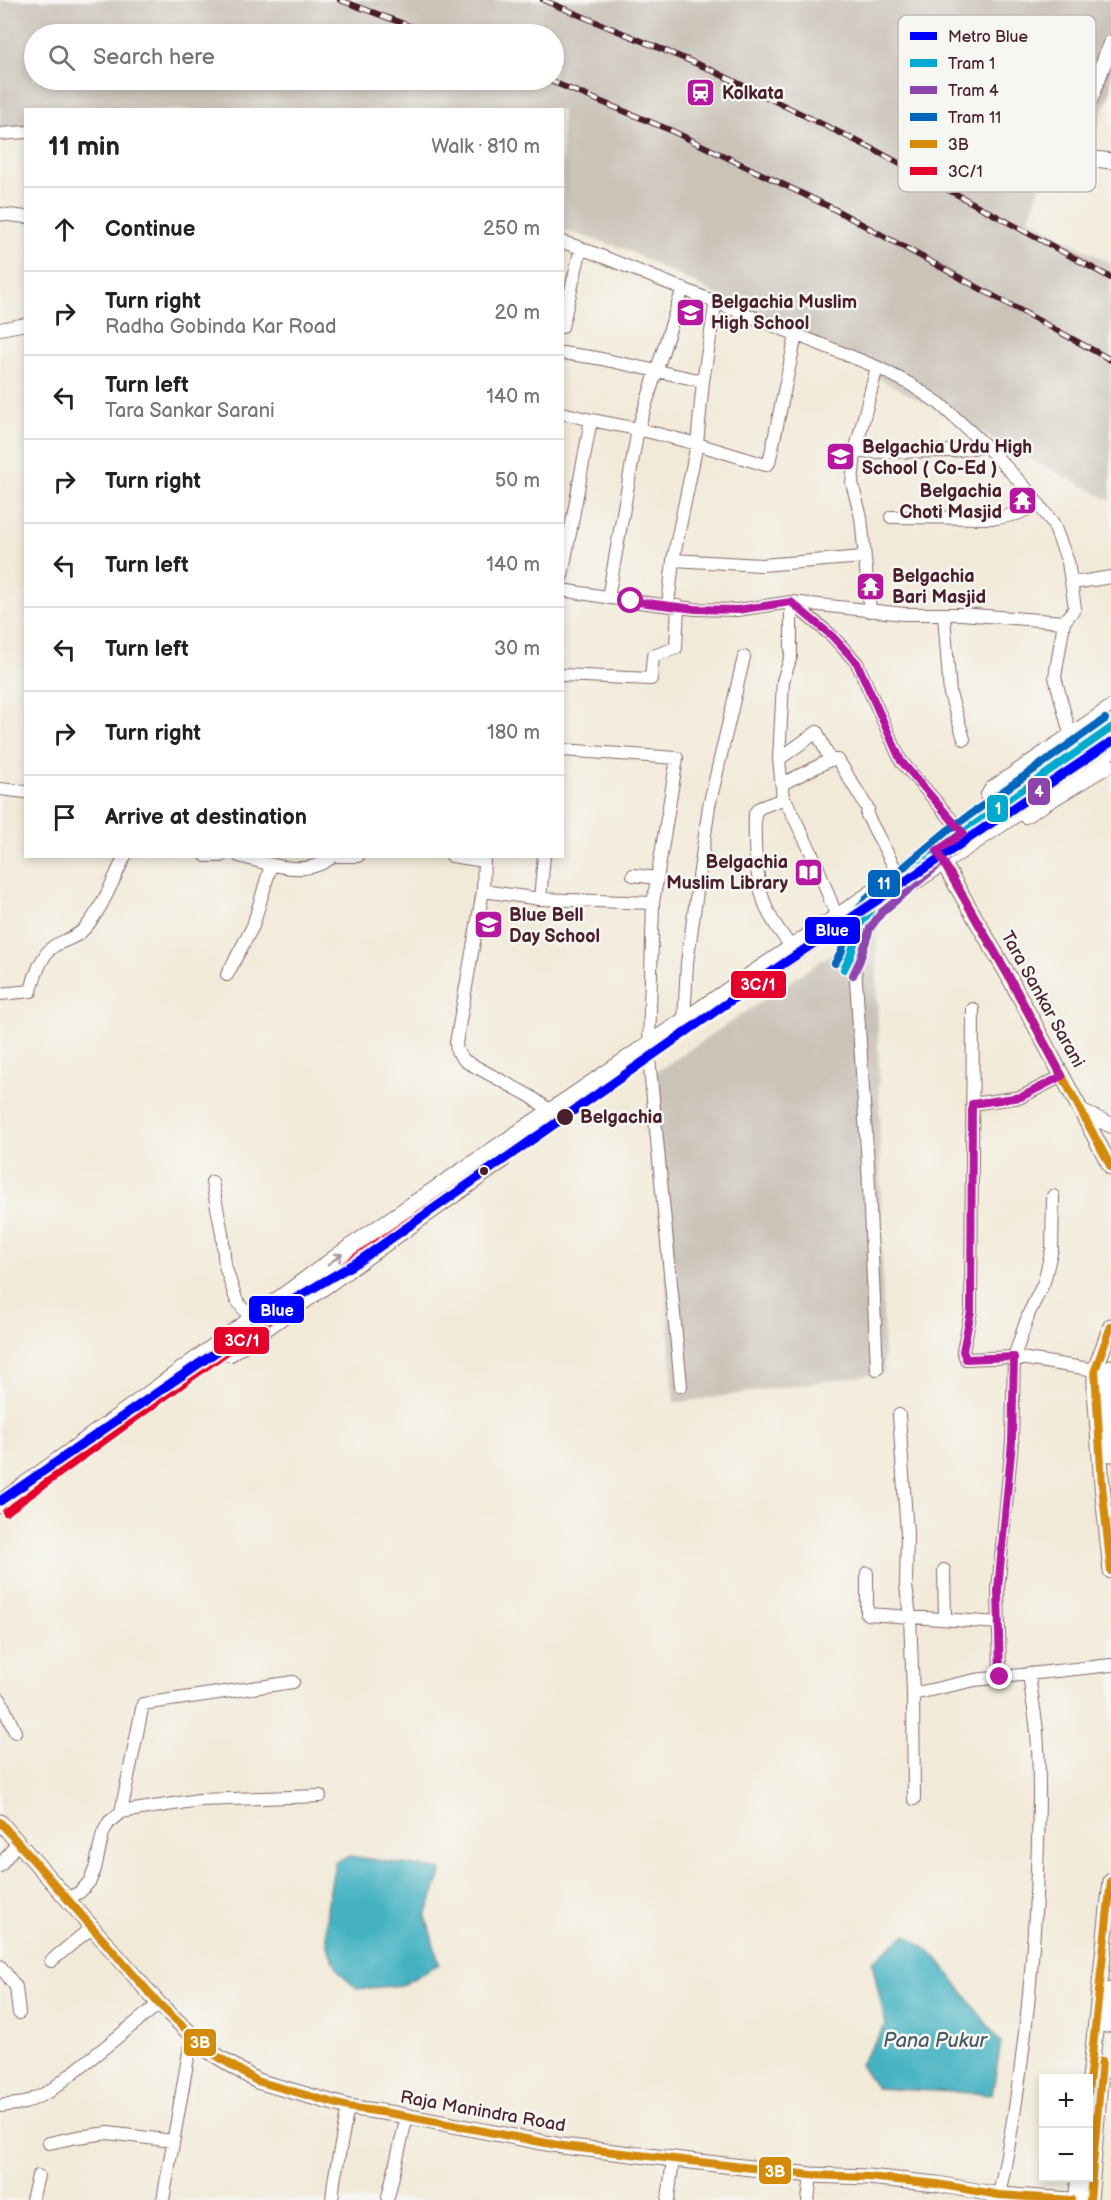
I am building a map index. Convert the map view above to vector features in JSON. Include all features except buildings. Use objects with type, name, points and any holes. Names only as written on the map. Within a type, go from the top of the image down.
[{"type":"main road","points":[[649,1052],[684,1022],[791,947],[839,923],[1023,800],[1111,732]]},
{"type":"main road","points":[[967,838],[985,817],[1023,800],[1111,749]]},
{"type":"main road","points":[[864,907],[900,876],[940,857]]},
{"type":"main road","points":[[0,1504],[352,1247],[557,1116],[649,1052],[797,957],[839,923]]},
{"type":"main road","points":[[0,1518],[482,1174],[557,1116]]},
{"type":"street","points":[[1096,83],[1111,43]]},
{"type":"street","points":[[0,134],[24,132]]},
{"type":"street","points":[[1096,159],[1111,161]]},
{"type":"street","points":[[0,214],[24,217]]},
{"type":"street","points":[[564,243],[716,301],[877,367],[910,384],[940,404],[986,446],[1024,486],[1053,523],[1068,562],[1075,608],[1064,622],[1055,677],[1070,734]]},
{"type":"street","points":[[564,319],[581,248]]},
{"type":"street","points":[[608,598],[638,429],[683,288]]},
{"type":"street","points":[[564,675],[651,679],[653,656],[676,648],[673,560],[697,444],[703,381],[716,301]]},
{"type":"street","points":[[0,329],[24,324]]},
{"type":"street","points":[[564,413],[697,444],[766,465],[769,463],[796,334]]},
{"type":"street","points":[[564,353],[597,358],[703,381]]},
{"type":"street","points":[[870,611],[861,517],[852,483],[855,452],[877,367]]},
{"type":"street","points":[[564,565],[591,420]]},
{"type":"street","points":[[855,452],[952,451],[986,446]]},
{"type":"street","points":[[891,517],[998,518],[1017,514],[1039,504]]},
{"type":"street","points":[[673,560],[761,565],[864,557]]},
{"type":"street","points":[[1073,583],[1111,577]]},
{"type":"street","points":[[564,590],[673,606],[737,610],[791,602],[904,614],[960,614],[1064,622]]},
{"type":"street","points":[[791,602],[791,656],[783,681],[778,759],[783,799],[815,860],[839,923]]},
{"type":"street","points":[[791,602],[832,636],[857,663],[901,761],[967,838],[1003,830],[1111,765]]},
{"type":"street","points":[[944,615],[950,694],[964,739]]},
{"type":"street","points":[[684,1022],[687,963],[710,806],[744,657]]},
{"type":"street","points":[[985,817],[987,795],[991,788],[1111,706]]},
{"type":"street","points":[[778,759],[817,732],[830,760]]},
{"type":"street","points":[[564,750],[677,759],[653,903],[649,1052],[681,1386]]},
{"type":"street","points":[[782,784],[830,760],[838,760],[868,809],[867,815],[900,876]]},
{"type":"street","points":[[0,789],[24,792]]},
{"type":"street","points":[[783,799],[759,808],[755,813],[754,853],[758,861],[758,873],[766,908],[791,947]]},
{"type":"street","name":"Tara Sankar Sarani","points":[[940,857],[1008,975],[1111,1167]]},
{"type":"street","points":[[0,994],[31,991],[47,952],[53,946],[74,938],[87,926],[124,858]]},
{"type":"street","points":[[246,858],[286,869],[322,865],[331,858]]},
{"type":"street","points":[[540,898],[544,858]]},
{"type":"street","points":[[484,859],[483,891],[456,1043],[457,1051],[465,1062],[502,1080],[557,1116]]},
{"type":"street","points":[[227,975],[253,926],[271,865]]},
{"type":"street","points":[[633,875],[657,878]]},
{"type":"street","points":[[483,891],[540,898],[653,903]]},
{"type":"street","points":[[864,907],[855,965],[868,1165],[877,1368]]},
{"type":"street","points":[[973,1009],[971,1311],[964,1356],[966,1359],[1014,1357],[1105,1370]]},
{"type":"street","points":[[972,1104],[1021,1097],[1062,1076]]},
{"type":"street","points":[[1083,1113],[1111,1125]]},
{"type":"street","points":[[212,1182],[230,1285],[236,1299],[252,1321]]},
{"type":"street","points":[[1000,1677],[998,1589],[1012,1442],[1014,1357],[1047,1271],[1052,1249],[1053,1196]]},
{"type":"street","points":[[1111,1326],[1105,1370],[1111,1454]]},
{"type":"street","points":[[1105,1370],[1095,1389],[1101,1485],[1111,1571]]},
{"type":"street","points":[[899,1415],[907,1534],[906,1586],[910,1616],[913,1694],[914,1799]]},
{"type":"street","points":[[944,1570],[945,1619]]},
{"type":"street","points":[[867,1573],[867,1614],[999,1623]]},
{"type":"street","points":[[913,1694],[975,1680],[1111,1665]]},
{"type":"street","points":[[998,2197],[1010,2145],[1032,1975],[1038,1806],[1037,1731],[1029,1673]]},
{"type":"street","points":[[122,1812],[143,1704],[293,1682]]},
{"type":"street","points":[[0,1700],[15,1732]]},
{"type":"street","points":[[66,1899],[80,1892],[90,1881],[103,1833],[109,1822],[122,1812],[199,1800],[320,1796]]},
{"type":"street","name":"Raja Manindra Road","points":[[0,1822],[159,2004],[209,2051],[257,2082],[348,2108],[406,2116],[562,2146],[811,2175],[868,2177],[914,2182],[998,2197],[1071,2200]]},
{"type":"street","points":[[0,1866],[17,1843]]},
{"type":"street","points":[[1091,2074],[1111,1881]]},
{"type":"street","points":[[51,1961],[91,1928]]},
{"type":"street","points":[[0,1966],[16,1987],[19,2013]]},
{"type":"street","points":[[1090,2200],[1093,2151],[1111,1990]]},
{"type":"street","points":[[0,2106],[25,2103],[50,2091],[159,2004]]},
{"type":"street","points":[[163,2200],[192,2035]]},
{"type":"street","points":[[332,2200],[348,2108]]},
{"type":"street","points":[[388,2197],[406,2116]]},
{"type":"street","points":[[49,2143],[108,2133],[173,2141]]},
{"type":"street","points":[[668,2200],[673,2159]]},
{"type":"street","points":[[808,2200],[811,2175]]},
{"type":"street","points":[[32,2200],[38,2176]]},
{"type":"street","points":[[1076,2200],[1078,2182]]},
{"type":"shaded area","points":[[0,0],[1111,0],[1111,90],[1096,130],[1096,15],[898,15],[898,192],[1038,192],[1029,219],[1111,264],[1111,501],[768,320],[623,248],[564,230],[564,108],[24,108],[24,128],[0,129]]},
{"type":"shaded area","points":[[876,924],[884,1373],[674,1403],[652,1075]]},
{"type":"water","points":[[350,1856],[442,1870],[426,1916],[439,1964],[402,1985],[358,1989],[343,1976],[328,1947],[326,1931],[335,1862]]},
{"type":"water","name":"Pana Pukur","points":[[906,1934],[937,1958],[1001,2043],[992,2094],[876,2088],[860,2064],[886,2025],[872,1962]]},
{"type":"railway","points":[[340,0],[404,24]]},
{"type":"railway","points":[[543,0],[707,68],[898,163]]},
{"type":"railway","points":[[564,87],[670,130],[834,209],[1111,360]]},
{"type":"railway","points":[[952,192],[1111,278]]},
{"type":"metro line","name":"Blue","points":[[0,1501],[281,1307],[359,1261],[780,966],[1111,742]]},
{"type":"tram line","name":"11","points":[[835,963],[841,953],[851,919],[868,897],[947,831],[1105,719]]},
{"type":"tram line","name":"1","points":[[844,969],[860,924],[875,904],[953,840],[1111,728]]},
{"type":"tram line","name":"4","points":[[853,975],[870,928],[882,912],[959,848],[1111,741]]},
{"type":"transit line","name":"3B","points":[[1111,732],[937,851],[1008,975],[1111,1167]]},
{"type":"transit line","name":"3C/1","points":[[6,1512],[358,1256],[1111,745]]},
{"type":"transit line","name":"3B","points":[[1111,1326],[1095,1370],[1102,1485],[1111,1571]]},
{"type":"transit line","name":"3B","points":[[0,1822],[159,2004],[209,2051],[257,2081],[348,2107],[562,2146],[811,2175],[868,2177],[937,2184],[999,2195],[1071,2200]]},
{"type":"transit line","name":"3B","points":[[1090,2074],[1111,1881]]},
{"type":"transit line","name":"3B","points":[[1090,2200],[1102,2061]]},
{"type":"place","name":"Kolkata","points":[[701,93]]},
{"type":"place","name":"Belgachia Muslim High School","points":[[690,312]]},
{"type":"place","name":"Belgachia Urdu High School ( Co-Ed )","points":[[841,457]]},
{"type":"place","name":"Belgachia Choti Masjid","points":[[1023,501]]},
{"type":"place","name":"Belgachia Bari Masjid","points":[[871,586]]},
{"type":"place","name":"Belgachia Muslim Library","points":[[809,872]]},
{"type":"place","name":"Blue Bell Day School","points":[[488,925]]},
{"type":"place","name":"Belgachia","points":[[565,1117]]},
{"type":"route","points":[[631,601],[695,609],[737,610],[791,602],[832,636],[857,663],[901,761],[963,833],[937,851],[1008,975],[1062,1076],[1021,1097],[972,1104],[971,1311],[963,1351],[966,1359],[1014,1357],[1012,1442],[998,1589],[1000,1677]]}]
